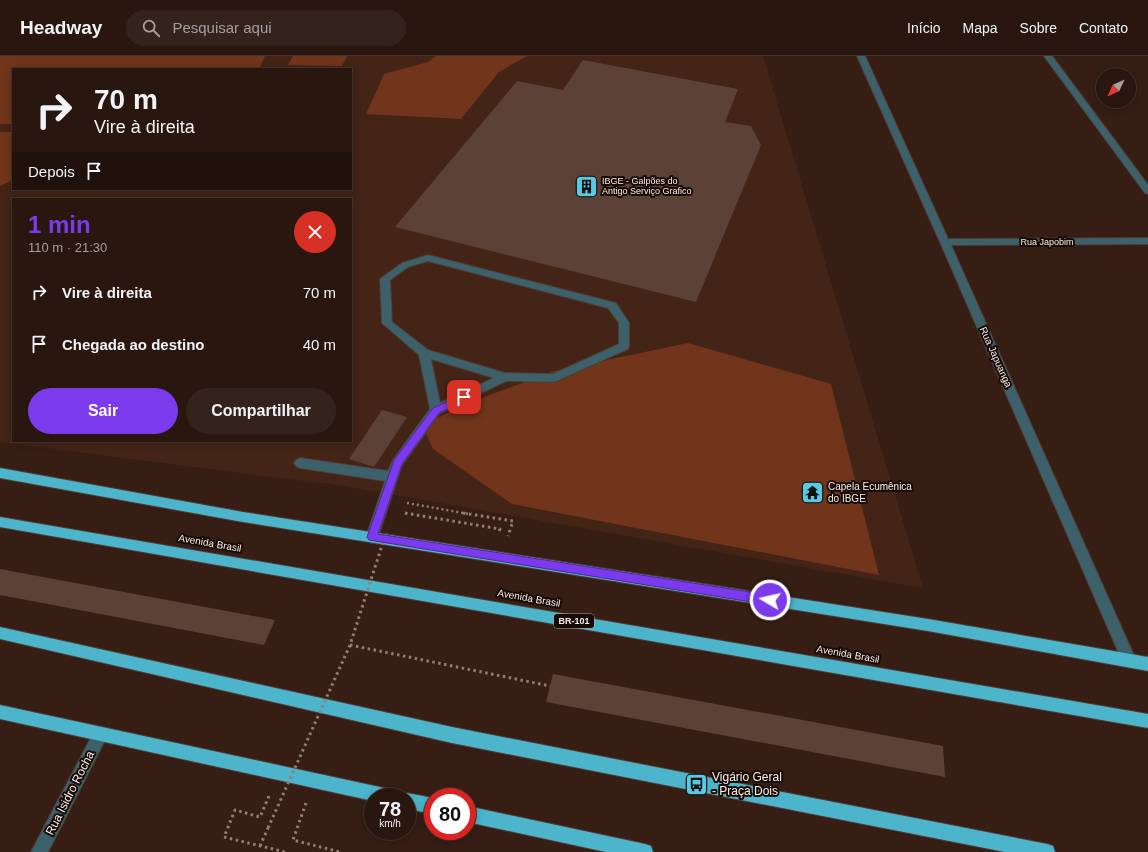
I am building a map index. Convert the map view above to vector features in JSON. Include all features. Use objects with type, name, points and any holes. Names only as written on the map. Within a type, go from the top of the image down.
[{"type":"highway","points":[[0,473],[244,517],[928,625],[1148,664]]},
{"type":"highway","name":"Avenida Brasil","points":[[0,522],[1148,721]]},
{"type":"highway","points":[[0,632],[452,735],[1047,852]]},
{"type":"highway","points":[[0,712],[364,792]]},
{"type":"highway","points":[[476,816],[645,852]]},
{"type":"street","name":"Rua Japuanga","points":[[861,56],[945,242],[1129,660]]},
{"type":"street","points":[[1048,56],[1148,191]]},
{"type":"street","name":"Rua Japobim","points":[[945,242],[1148,241]]},
{"type":"street","points":[[428,258],[612,305],[624,323],[624,346],[554,378],[505,377],[424,353],[387,323],[385,279],[405,265],[428,258]]},
{"type":"street","points":[[424,353],[436,410]]},
{"type":"street","points":[[372,537],[398,463],[436,410],[505,377]]},
{"type":"street","points":[[300,463],[393,477]]},
{"type":"street","name":"Rua Isidro Rocha","points":[[39,852],[100,735]]},
{"type":"path","points":[[400,502],[513,521],[502,558]]},
{"type":"path","points":[[404,512],[500,529],[498,535]]},
{"type":"path","points":[[260,846],[350,645],[386,533]]},
{"type":"path","points":[[350,645],[550,686]]},
{"type":"path","points":[[314,781],[293,840],[340,852]]},
{"type":"path","points":[[260,817],[235,810],[224,837],[285,852]]},
{"type":"shaded area","points":[[0,56],[763,56],[923,588],[326,483],[0,442]]},
{"type":"shaded area","points":[[0,56],[265,56],[259,68],[12,68],[12,124],[0,124]]},
{"type":"shaded area","points":[[293,56],[347,56],[342,66],[288,65]]},
{"type":"shaded area","points":[[436,56],[527,56],[499,72],[461,119],[366,114],[384,74],[428,62]]},
{"type":"shaded area","points":[[0,132],[12,132],[12,180],[0,186]]},
{"type":"shaded area","points":[[688,343],[831,384],[879,575],[512,504],[433,449],[423,426],[460,406],[554,371]]},
{"type":"building","name":"IBGE - Galpões do Antigo Serviço Grafico","points":[[583,60],[738,89],[725,122],[751,126],[761,145],[696,302],[395,227],[517,81],[563,90]]},
{"type":"building","points":[[382,410],[407,417],[374,467],[349,459]]},
{"type":"building","points":[[0,569],[275,620],[264,645],[0,595]]},
{"type":"building","points":[[553,674],[943,746],[945,777],[546,702]]},
{"type":"place","name":"IBGE - Galpões do Antigo Serviço Grafico","points":[[587,186]]},
{"type":"place","name":"Capela Ecumênica do IBGE","points":[[812,492]]},
{"type":"place","name":"Vigário Geral - Praça Dois","points":[[697,784]]},
{"type":"route","points":[[464,397],[436,410],[398,463],[372,537],[770,600]]}]
